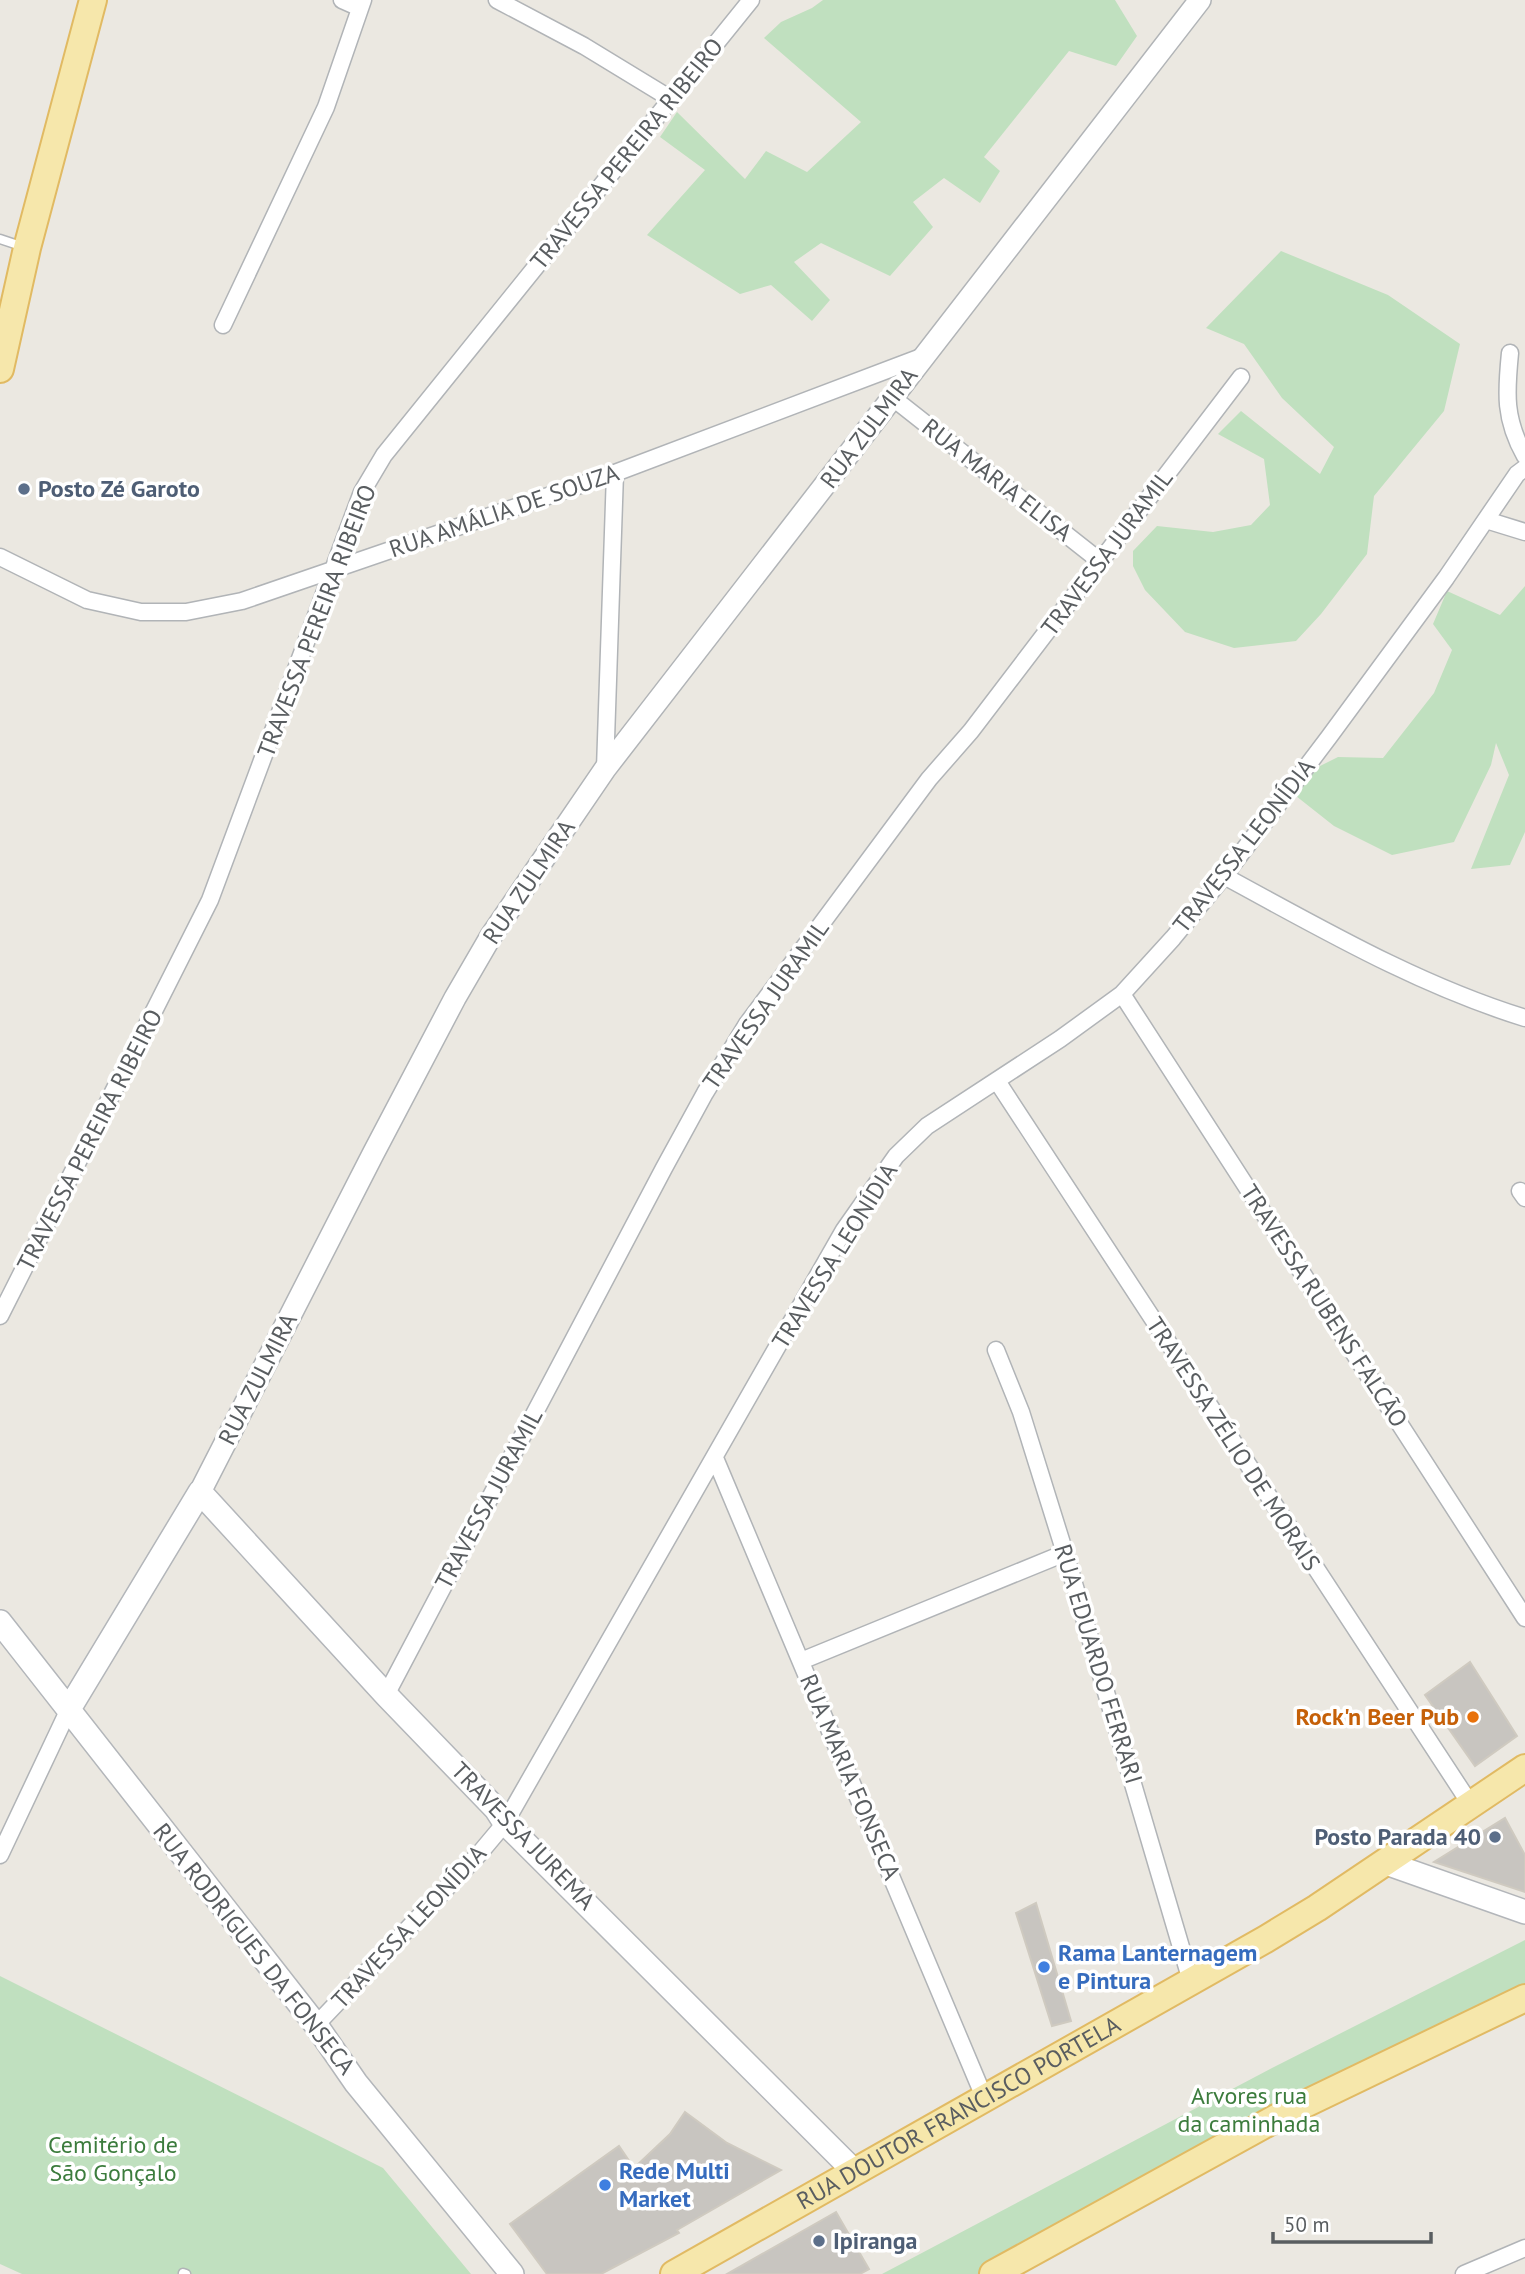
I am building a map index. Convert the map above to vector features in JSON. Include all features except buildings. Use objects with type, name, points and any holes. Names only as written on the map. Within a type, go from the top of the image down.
[{"type":"main road","points":[[0,369],[27,248],[93,0]]},
{"type":"main road","name":"TRAVESSA JUREMA","points":[[200,1492],[386,1695],[496,1809],[505,1823],[855,2172]]},
{"type":"main road","name":"RUA ZULMIRA","points":[[69,1709],[200,1492]]},
{"type":"main road","name":"RUA RODRIGUES DA FONSECA","points":[[0,1622],[316,2025],[356,2083],[512,2274]]},
{"type":"main road","name":"RUA DOUTOR FRANCISCO PORTELA","points":[[674,2274],[1317,1908],[1525,1768]]},
{"type":"main road","points":[[1386,1863],[1525,1912]]},
{"type":"main road","points":[[993,2274],[1280,2116],[1525,1998]]},
{"type":"street","points":[[223,325],[326,107],[362,4],[342,0]]},
{"type":"street","points":[[497,0],[584,46],[671,99]]},
{"type":"street","name":"TRAVESSA PEREIRA RIBEIRO","points":[[0,1316],[210,900],[362,492],[384,455],[751,0]]},
{"type":"street","name":"RUA ZULMIRA","points":[[200,1492],[456,998],[491,936],[605,769],[1199,0]]},
{"type":"street","points":[[1510,353],[1506,391],[1508,414],[1516,440],[1525,456]]},
{"type":"street","name":"RUA AMÁLIA DE SOUZA","points":[[0,557],[88,600],[141,612],[186,612],[242,601],[615,473],[923,356]]},
{"type":"street","name":"TRAVESSA JURAMIL","points":[[386,1695],[670,1157],[747,1024],[929,779],[971,731],[1241,377]]},
{"type":"street","name":"RUA MARIA ELISA","points":[[893,398],[1101,562]]},
{"type":"street","name":"TRAVESSA LEONÍDIA","points":[[316,2025],[479,1854],[505,1823],[844,1230],[896,1156],[927,1126],[1122,995],[1224,876],[1446,578],[1517,474],[1525,468]]},
{"type":"street","points":[[605,769],[615,473]]},
{"type":"street","points":[[1486,520],[1525,533]]},
{"type":"street","points":[[1224,876],[1372,956],[1439,987],[1525,1018]]},
{"type":"street","name":"TRAVESSA RUBENS FALCÃO","points":[[1122,995],[1525,1618]]},
{"type":"street","name":"TRAVESSA ZÉLIO DE MORAIS","points":[[997,1081],[1471,1805]]},
{"type":"street","name":"RUA EDUARDO FERRARI","points":[[996,1350],[1021,1412],[1065,1553],[1191,1981]]},
{"type":"street","name":"RUA MARIA FONSECA","points":[[715,1458],[984,2097]]},
{"type":"street","points":[[801,1661],[1065,1553]]},
{"type":"street","name":"RUA ZULMIRA","points":[[0,1854],[69,1709]]},
{"type":"street","points":[[1464,2274],[1525,2248]]},
{"type":"lane","points":[[0,239],[27,248]]},
{"type":"green space","points":[[823,0],[1115,0],[1137,36],[1116,66],[1069,51],[984,157],[1000,171],[980,203],[944,178],[913,202],[933,227],[890,276],[821,243],[794,262],[830,300],[812,321],[771,285],[740,294],[647,235],[705,170],[660,137],[677,112],[745,179],[766,151],[807,172],[861,122],[764,38],[781,22]]},
{"type":"green space","points":[[1281,251],[1388,295],[1460,344],[1444,411],[1374,496],[1367,554],[1321,614],[1296,641],[1234,648],[1185,632],[1145,590],[1133,566],[1133,551],[1157,526],[1213,532],[1251,525],[1270,505],[1264,459],[1218,434],[1241,411],[1320,474],[1334,447],[1282,398],[1244,344],[1206,328]]},
{"type":"green space","points":[[1525,586],[1525,832],[1510,865],[1471,869],[1509,775],[1496,743],[1491,765],[1454,842],[1392,855],[1334,826],[1296,796],[1310,771],[1338,757],[1383,758],[1434,693],[1452,650],[1433,624],[1447,591],[1500,615]]},
{"type":"green space","name":"Arvores rua da caminhada","points":[[1525,1940],[1525,1997],[984,2274],[882,2274],[1272,2068]]},
{"type":"green space","name":"Cemitério de São Gonçalo","points":[[0,1976],[383,2168],[471,2274],[22,2274],[0,2264]]},
{"type":"place","name":"Posto Zé Garoto","points":[[24,489]]},
{"type":"place","name":"Rock'n Beer Pub","points":[[1473,1717]]},
{"type":"place","name":"Posto Parada 40","points":[[1495,1837]]},
{"type":"place","name":"Rama Lanternagem e Pintura","points":[[1044,1967]]},
{"type":"place","name":"Rede Multi Market","points":[[605,2185]]},
{"type":"place","name":"Ipiranga","points":[[819,2241]]}]
